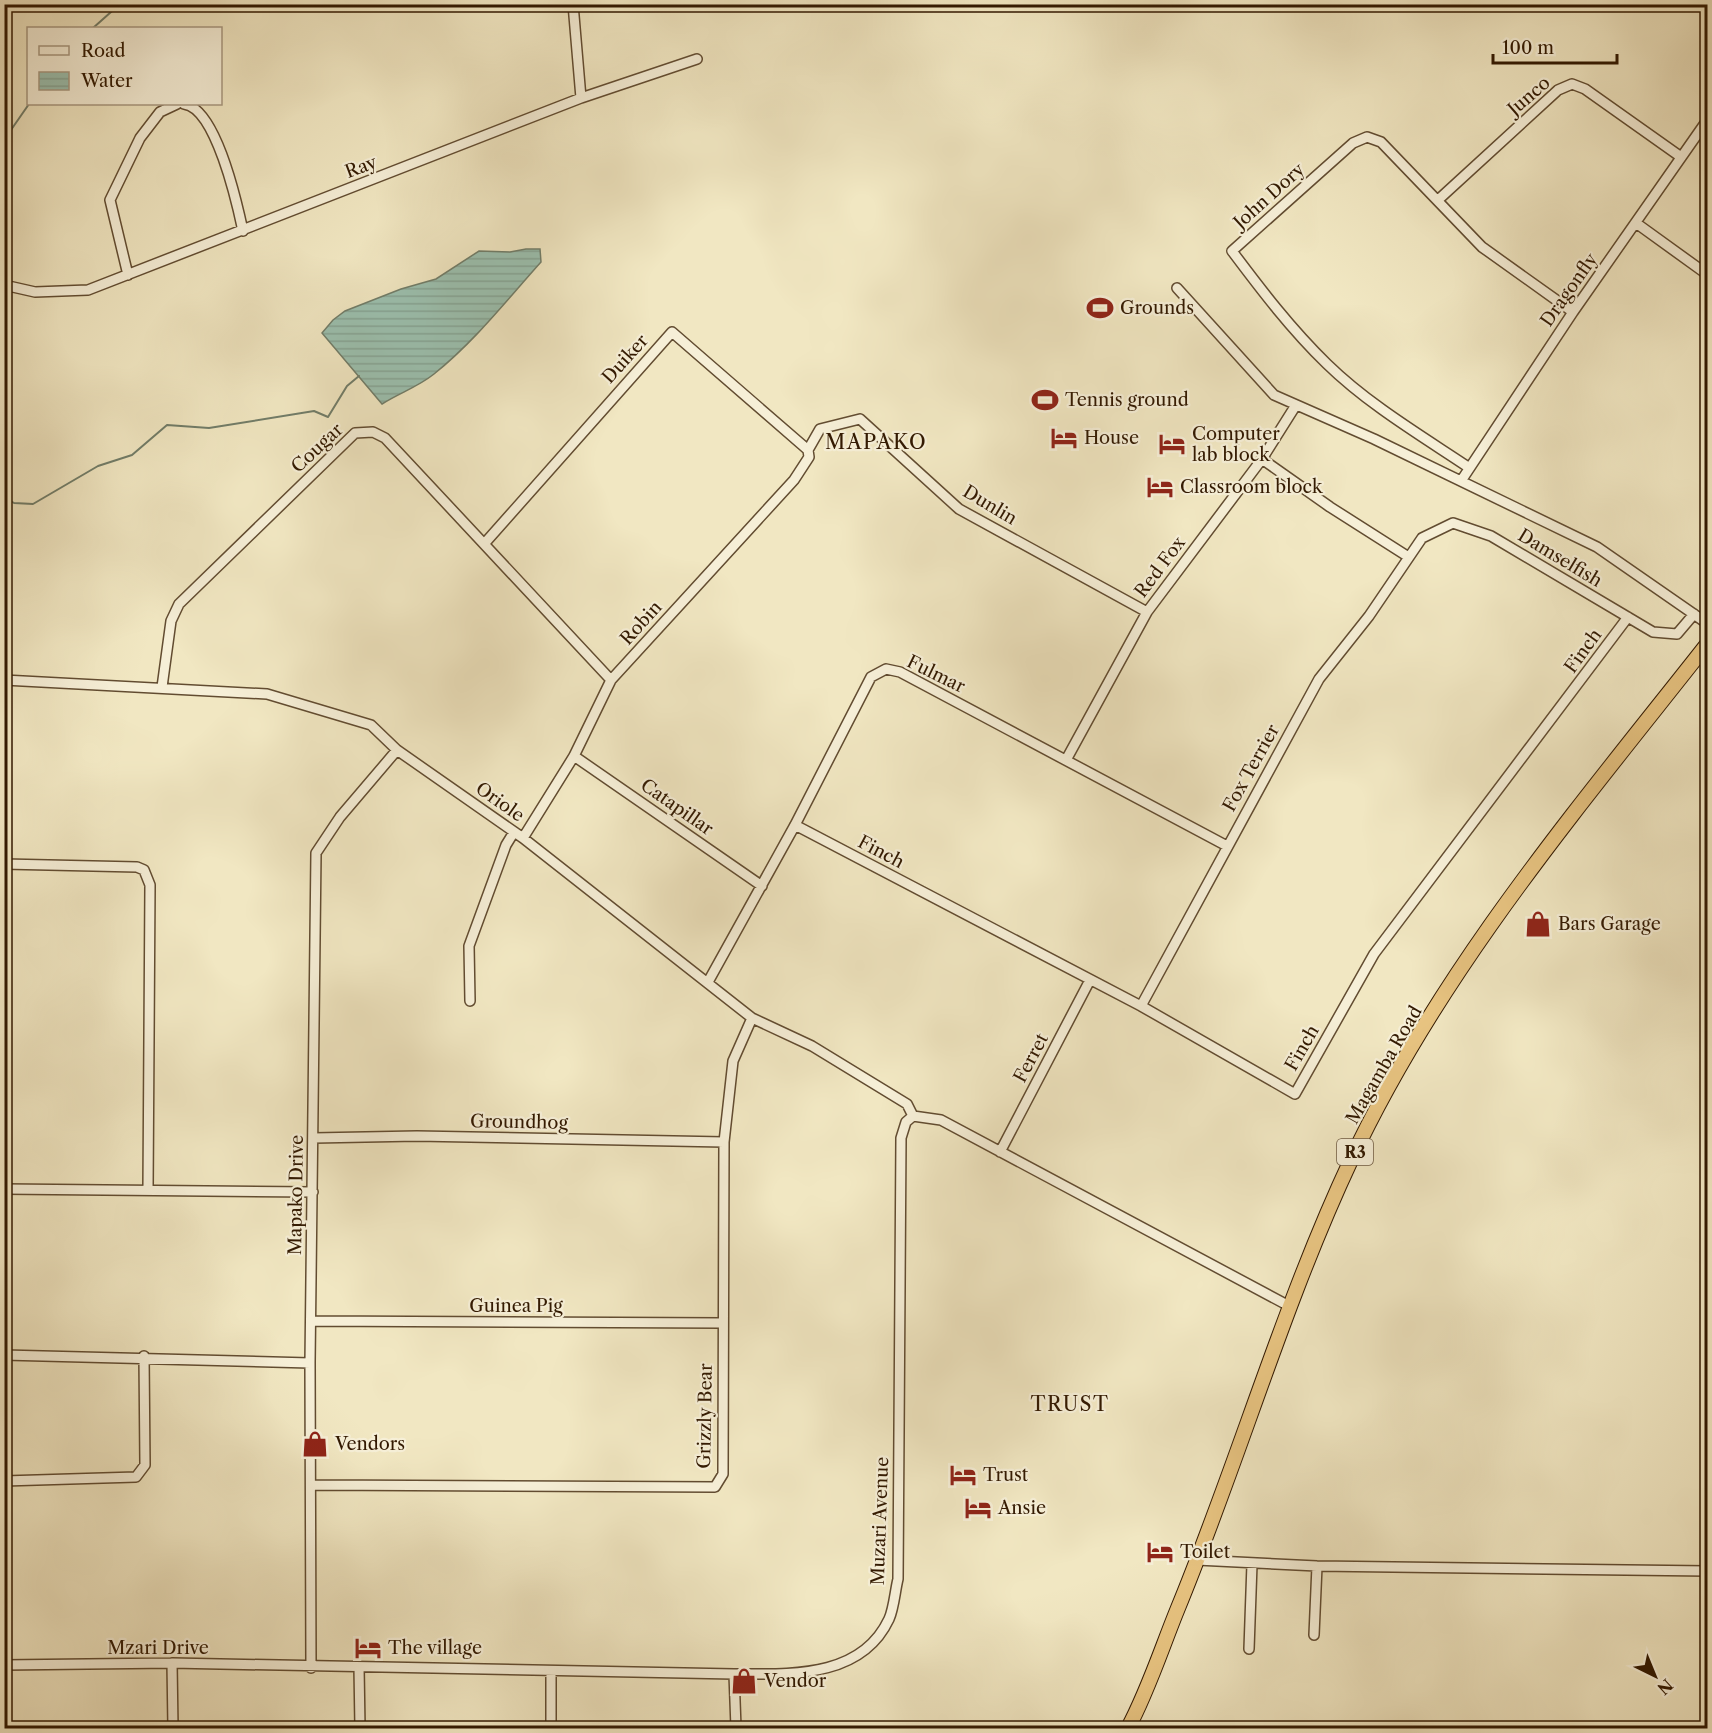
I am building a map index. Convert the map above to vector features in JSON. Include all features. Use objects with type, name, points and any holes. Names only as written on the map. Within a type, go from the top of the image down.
[{"type":"highway","name":"Magamba Road","points":[[1128,1728],[1197,1560],[1291,1307],[1351,1159],[1412,1045],[1526,876],[1707,643]]},
{"type":"street","points":[[573,4],[581,98]]},
{"type":"street","name":"Ray","points":[[4,285],[35,292],[88,290],[581,98],[697,59]]},
{"type":"street","name":"Junco","points":[[1438,200],[1558,90],[1572,84],[1585,89],[1681,157]]},
{"type":"street","points":[[128,275],[110,200],[140,138],[160,112],[175,105]]},
{"type":"street","points":[[191,105],[203,117],[224,158],[243,231]]},
{"type":"street","name":"Dragonfly","points":[[1461,482],[1468,467],[1573,312],[1707,119]]},
{"type":"street","name":"John Dory","points":[[1468,467],[1392,416],[1328,365],[1274,307],[1233,251],[1353,143],[1367,137],[1381,142],[1482,247],[1573,312]]},
{"type":"street","points":[[1636,223],[1707,275]]},
{"type":"street","points":[[1177,288],[1274,395],[1597,547],[1707,624]]},
{"type":"street","name":"Duiker","points":[[484,544],[672,332],[808,450]]},
{"type":"street","name":"Red Fox","points":[[1066,760],[1147,612],[1262,459],[1296,405]]},
{"type":"street","name":"Dunlin","points":[[808,450],[820,429],[860,419],[959,509],[1147,612]]},
{"type":"street","name":"Cougar","points":[[162,687],[171,621],[178,604],[355,433],[372,432],[385,438],[611,680]]},
{"type":"street","name":"Robin","points":[[523,838],[574,756],[611,680],[794,480],[809,457],[808,450]]},
{"type":"street","points":[[1262,459],[1330,507],[1407,556]]},
{"type":"street","name":"Damselfish","points":[[1407,556],[1422,538],[1453,523],[1491,536],[1653,632],[1677,634],[1694,614]]},
{"type":"street","name":"Fox Terrier","points":[[1141,1006],[1319,679],[1369,616],[1407,556]]},
{"type":"street","name":"Finch","points":[[795,825],[1141,1006],[1295,1094],[1374,954],[1628,617]]},
{"type":"street","name":"Fulmar","points":[[708,982],[795,825],[871,677],[886,669],[900,672],[1227,846]]},
{"type":"street","name":"Oriole","points":[[4,680],[267,694],[371,724],[398,750],[523,838],[752,1018],[812,1046],[898,1098],[907,1104],[913,1116]]},
{"type":"street","name":"Mapako Drive","points":[[311,1668],[313,1485],[310,1322],[316,853],[340,817],[398,750]]},
{"type":"street","name":"Catapillar","points":[[574,756],[762,886]]},
{"type":"street","points":[[470,1001],[469,946],[506,845],[514,832]]},
{"type":"street","points":[[4,864],[136,867],[144,870],[150,885],[148,1190]]},
{"type":"street","name":"Ferret","points":[[1000,1152],[1090,980]]},
{"type":"street","name":"Grizzly Bear","points":[[313,1485],[715,1487],[723,1474],[724,1142],[733,1060],[752,1018]]},
{"type":"street","points":[[913,1116],[941,1120],[1291,1307]]},
{"type":"street","name":"Muzari Avenue","points":[[311,1668],[809,1673],[852,1660],[873,1643],[889,1619],[898,1579],[901,1138],[906,1122],[913,1116]]},
{"type":"street","name":"Groundhog","points":[[314,1138],[417,1136],[724,1142]]},
{"type":"street","points":[[4,1190],[313,1192]]},
{"type":"street","name":"Guinea Pig","points":[[310,1322],[722,1323]]},
{"type":"street","points":[[4,1354],[144,1356],[310,1363]]},
{"type":"street","points":[[4,1481],[136,1477],[145,1465],[144,1356]]},
{"type":"street","points":[[1197,1560],[1317,1566],[1707,1571]]},
{"type":"street","points":[[1249,1648],[1252,1564]]},
{"type":"street","points":[[1314,1635],[1317,1566]]},
{"type":"street","points":[[172,1664],[173,1728]]},
{"type":"street","name":"Mzari Drive","points":[[4,1665],[172,1664],[311,1668]]},
{"type":"street","points":[[358,1667],[360,1728]]},
{"type":"street","points":[[551,1672],[551,1728]]},
{"type":"street","points":[[734,1674],[736,1728]]},
{"type":"water","points":[[540,249],[541,262],[490,320],[434,374],[382,404],[322,333],[345,311],[401,289],[436,279],[479,251],[510,252]]},
{"type":"waterway","points":[[94,27],[120,4]]},
{"type":"waterway","points":[[4,140],[28,105]]},
{"type":"waterway","points":[[4,497],[14,503],[33,504],[98,466],[132,455],[167,425],[209,428],[314,411],[328,417],[347,386],[359,376]]},
{"type":"place","name":"Grounds","points":[[1100,308]]},
{"type":"place","name":"Tennis ground","points":[[1045,400]]},
{"type":"place","name":"House","points":[[1064,438]]},
{"type":"place","name":"Computer lab block","points":[[1172,444]]},
{"type":"place","name":"Classroom block","points":[[1160,487]]},
{"type":"place","name":"Bars Garage","points":[[1538,924]]},
{"type":"place","name":"Vendors","points":[[315,1444]]},
{"type":"place","name":"Trust","points":[[963,1475]]},
{"type":"place","name":"Ansie","points":[[978,1508]]},
{"type":"place","name":"Toilet","points":[[1160,1552]]},
{"type":"place","name":"The village","points":[[368,1648]]},
{"type":"place","name":"Vendor","points":[[744,1681]]},
{"type":"district","name":"MAPAKO","points":[[876,442]]},
{"type":"district","name":"TRUST","points":[[1070,1404]]}]
